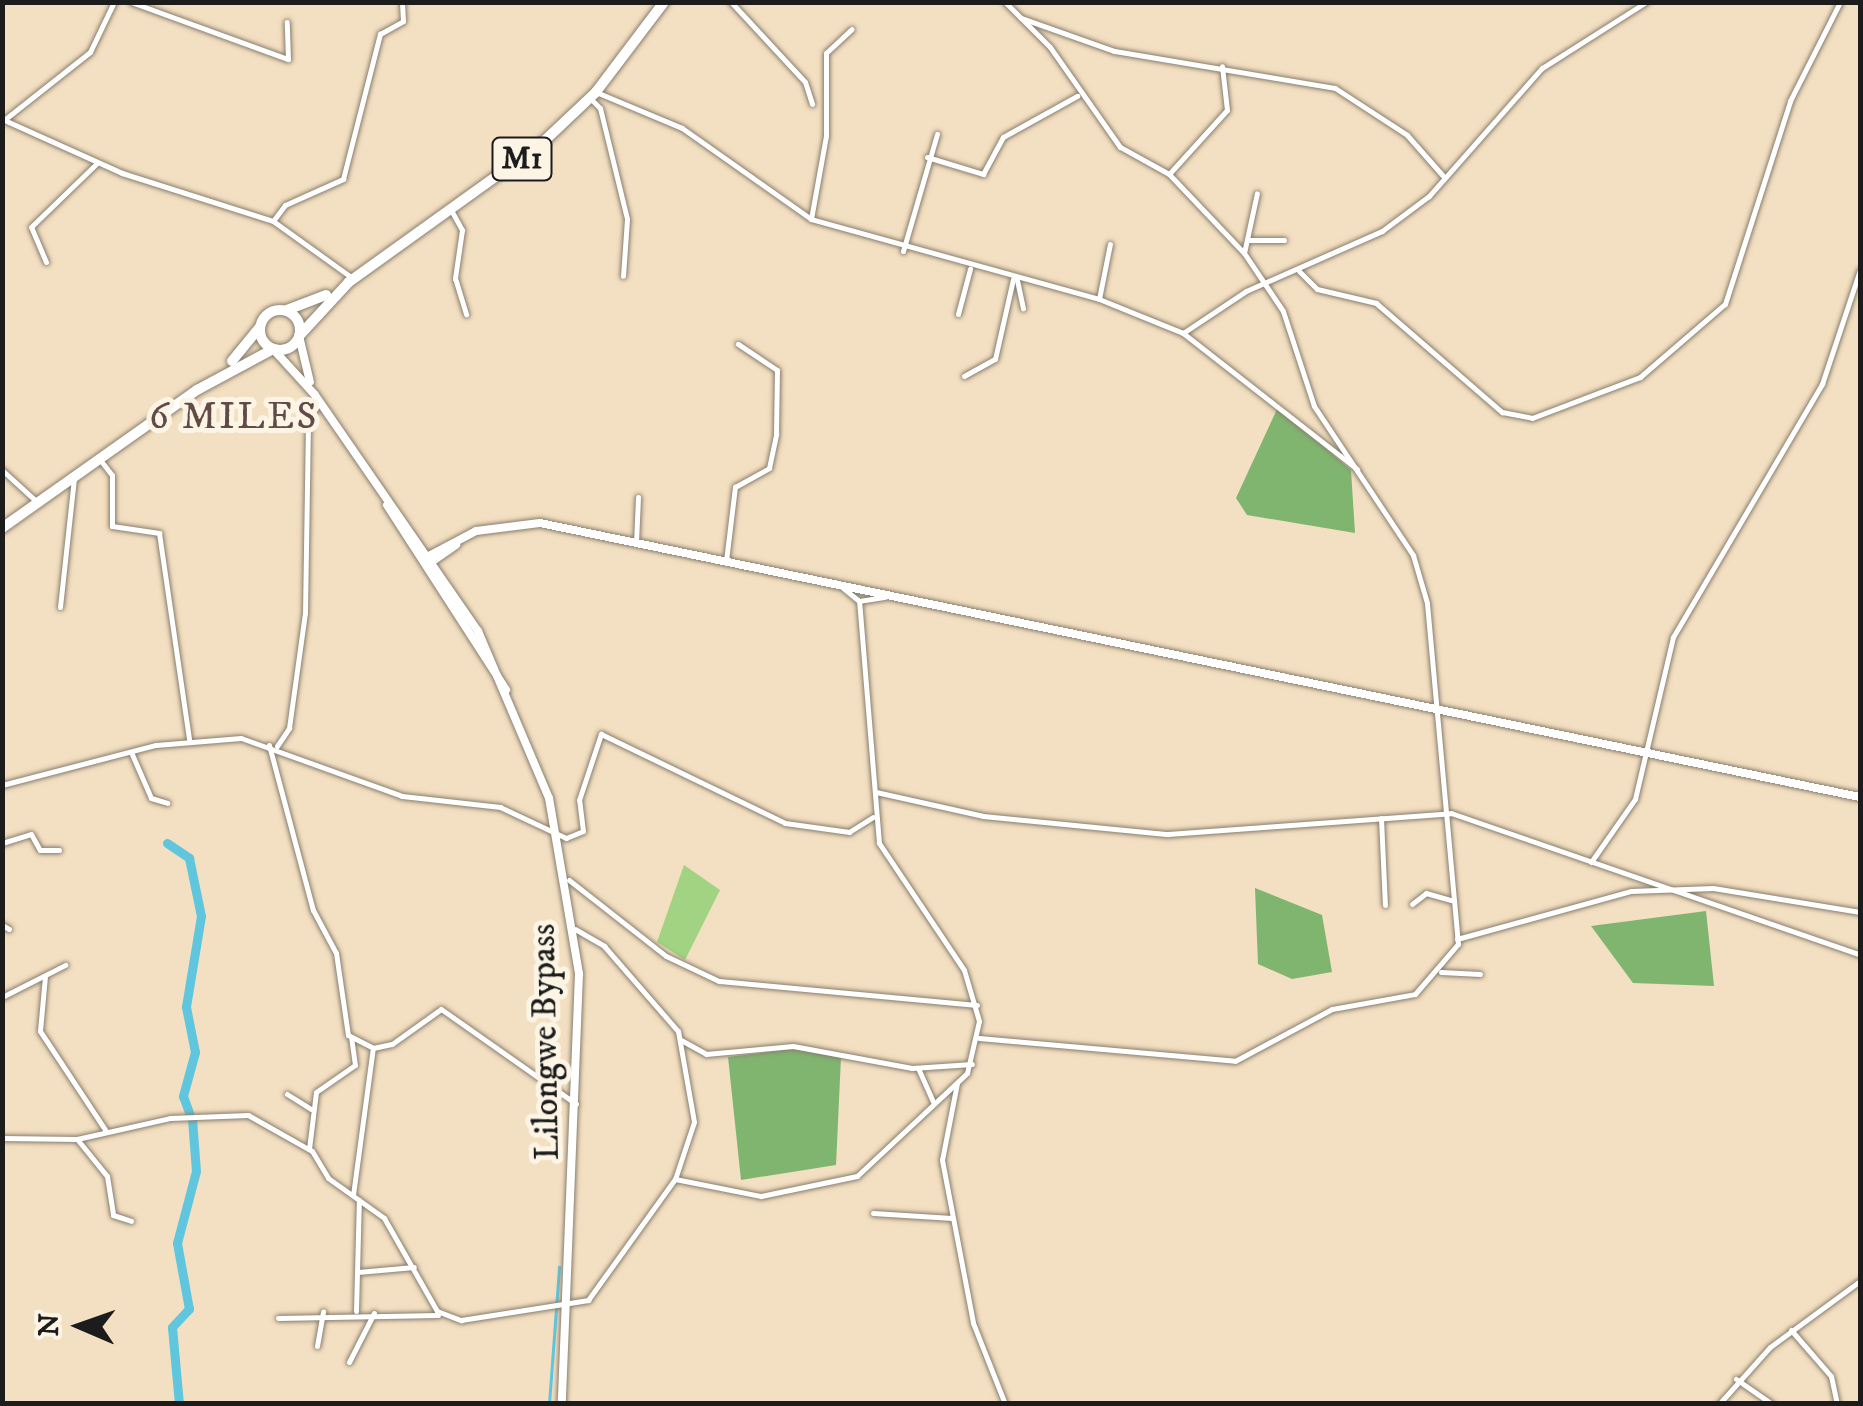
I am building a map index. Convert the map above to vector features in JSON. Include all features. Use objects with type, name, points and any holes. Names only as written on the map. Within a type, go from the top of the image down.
[{"type":"highway","name":"M1","points":[[197,390],[299,336],[351,281],[451,210],[593,95],[664,2]]},
{"type":"highway","name":"M1","points":[[2,528],[197,390],[249,347],[262,324],[282,310],[351,281]]},
{"type":"highway","points":[[282,310],[297,319],[299,336]]},
{"type":"highway","points":[[262,324],[273,349]]},
{"type":"main road","name":"Lilongwe Bypass","points":[[299,336],[318,398]]},
{"type":"main road","name":"Lilongwe Bypass","points":[[273,349],[318,398],[444,578],[506,690],[559,835],[575,929],[577,1104],[572,1301],[562,1404]]},
{"type":"main road","name":"Lilongwe Bypass","points":[[376,483],[412,531],[506,690]]},
{"type":"main road","points":[[428,560],[476,531],[528,522],[1860,797]]},
{"type":"main road","points":[[412,531],[445,550]]},
{"type":"main road","points":[[444,578],[445,550]]},
{"type":"street","points":[[114,2],[90,52],[3,120],[96,162],[273,221],[351,281]]},
{"type":"street","points":[[131,2],[288,59],[286,22]]},
{"type":"street","points":[[273,221],[285,205],[343,179],[380,34],[403,20],[402,2]]},
{"type":"street","points":[[731,2],[805,82],[812,104]]},
{"type":"street","points":[[1182,334],[1267,283],[1382,231],[1444,177],[1542,68],[1646,2]]},
{"type":"street","points":[[1299,271],[1317,289],[1376,303],[1502,412],[1532,418],[1640,377],[1725,304],[1790,102],[1840,2]]},
{"type":"street","points":[[980,1038],[1235,1061],[1330,1010],[1414,994],[1441,972],[1458,939],[1420,574],[1360,471],[1314,406],[1267,283],[1244,253],[1168,174],[1125,152],[1077,96],[1050,47],[1004,3]]},
{"type":"street","points":[[1019,18],[1114,51],[1222,66],[1335,88],[1407,135],[1444,177]]},
{"type":"street","points":[[811,219],[825,147],[826,53],[852,29]]},
{"type":"street","points":[[1168,174],[1227,110],[1222,66]]},
{"type":"street","points":[[593,95],[682,128],[811,219],[903,251],[1100,299],[1182,334],[1360,471]]},
{"type":"street","points":[[593,95],[600,108],[627,219],[623,276]]},
{"type":"street","points":[[927,157],[983,174],[1003,136],[1077,96]]},
{"type":"street","points":[[903,251],[927,157],[937,134]]},
{"type":"street","points":[[46,262],[30,228],[96,162]]},
{"type":"street","points":[[1244,253],[1256,193]]},
{"type":"street","points":[[451,210],[462,230],[455,274],[466,314]]},
{"type":"street","points":[[1248,240],[1284,240]]},
{"type":"street","points":[[1100,299],[1110,244]]},
{"type":"street","points":[[958,314],[970,268]]},
{"type":"street","points":[[1591,862],[1635,799],[1673,637],[1822,384],[1860,270]]},
{"type":"street","points":[[1015,280],[1023,308]]},
{"type":"street","points":[[964,376],[995,360],[1015,280]]},
{"type":"street","points":[[726,562],[735,487],[769,468],[776,434],[777,370],[738,344]]},
{"type":"street","points":[[273,746],[289,728],[306,613],[308,419],[318,398]]},
{"type":"street","points":[[100,458],[112,476],[112,526],[159,533],[189,739]]},
{"type":"street","points":[[2,470],[37,502]]},
{"type":"street","points":[[60,607],[76,518],[74,476]]},
{"type":"street","points":[[636,543],[638,497]]},
{"type":"street","points":[[675,1179],[761,1196],[846,1179],[957,1082],[972,1064],[980,1038],[978,1006],[881,848],[875,815],[859,601],[840,585]]},
{"type":"street","points":[[859,601],[892,596]]},
{"type":"street","points":[[2,785],[189,739],[273,746],[402,796],[500,806],[559,835],[584,831],[579,800],[601,734],[785,824],[849,832],[875,815]]},
{"type":"street","points":[[273,746],[313,910],[336,953],[355,1065],[316,1092],[308,1148]]},
{"type":"street","points":[[131,752],[151,798],[167,803]]},
{"type":"street","points":[[876,792],[983,816],[1168,834],[1445,812],[1860,956]]},
{"type":"street","points":[[1381,818],[1385,905]]},
{"type":"street","points":[[2,844],[31,834],[40,850],[59,850]]},
{"type":"street","points":[[569,880],[666,956],[719,982],[978,1006]]},
{"type":"street","points":[[1458,939],[1621,892],[1713,888],[1860,912]]},
{"type":"street","points":[[1412,904],[1426,893],[1452,900]]},
{"type":"street","points":[[575,929],[604,946],[680,1040],[706,1054],[792,1046],[918,1067],[972,1064]]},
{"type":"street","points":[[2,996],[65,965]]},
{"type":"street","points":[[1441,972],[1480,974]]},
{"type":"street","points":[[45,976],[40,1030],[106,1131]]},
{"type":"street","points":[[352,1038],[373,1048],[400,1041],[441,1010],[577,1104]]},
{"type":"street","points":[[278,1318],[356,1311],[470,1319],[594,1296],[675,1179],[694,1122],[680,1040]]},
{"type":"street","points":[[356,1311],[356,1198],[373,1048]]},
{"type":"street","points":[[918,1067],[933,1102]]},
{"type":"street","points":[[957,1082],[941,1143],[952,1218],[973,1323],[1005,1404]]},
{"type":"street","points":[[286,1094],[311,1110]]},
{"type":"street","points":[[2,1138],[78,1139],[106,1131],[242,1113],[308,1148],[328,1178],[394,1230],[441,1315]]},
{"type":"street","points":[[78,1139],[106,1176],[113,1215],[131,1221]]},
{"type":"street","points":[[873,1213],[952,1218]]},
{"type":"street","points":[[358,1272],[414,1267]]},
{"type":"street","points":[[1718,1404],[1736,1380],[1791,1330],[1860,1281]]},
{"type":"street","points":[[317,1346],[323,1312]]},
{"type":"street","points":[[350,1362],[374,1313]]},
{"type":"street","points":[[1791,1330],[1831,1376],[1837,1404]]},
{"type":"street","points":[[1736,1380],[1753,1400],[1772,1404]]},
{"type":"green space","points":[[1278,407],[1351,470],[1355,533],[1247,515],[1236,498]]},
{"type":"green space","points":[[684,865],[720,890],[685,960],[657,942]]},
{"type":"green space","points":[[1255,888],[1322,915],[1332,972],[1292,979],[1258,964]]},
{"type":"green space","points":[[1706,911],[1714,986],[1633,983],[1591,926]]},
{"type":"green space","points":[[792,1049],[841,1057],[836,1165],[741,1180],[728,1057]]},
{"type":"waterway","points":[[167,843],[189,858],[201,916],[186,1007],[195,1052],[183,1096],[190,1115]]},
{"type":"waterway","points":[[179,1404],[172,1327],[189,1309],[177,1243],[196,1171],[192,1119]]},
{"type":"waterway","points":[[549,1404],[559,1267]]},
{"type":"district","name":"6 MILES","points":[[234,418]]}]
